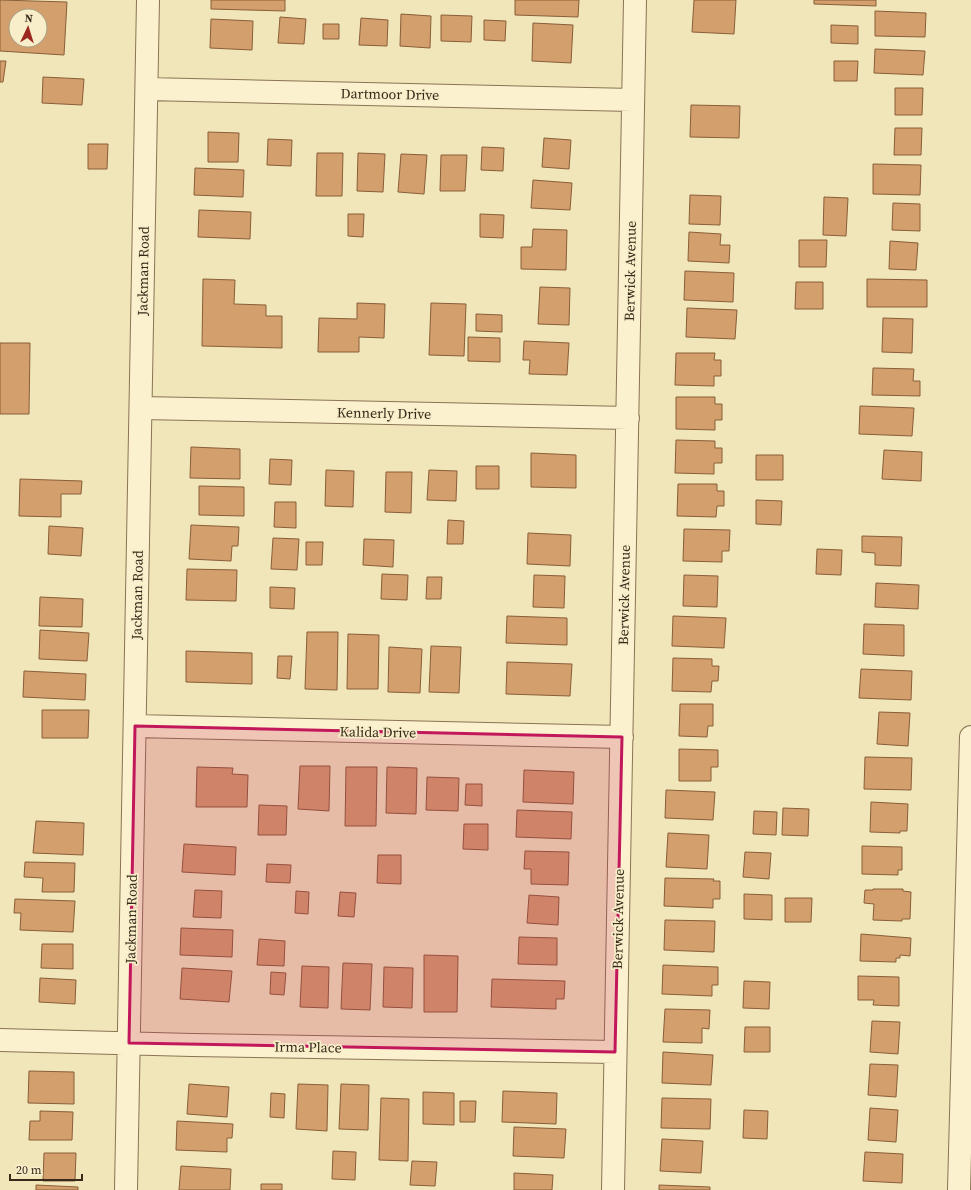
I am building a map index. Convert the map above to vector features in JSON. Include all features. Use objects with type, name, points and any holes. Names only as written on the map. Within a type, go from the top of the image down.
[{"type":"street","name":"Jackman Road","points":[[126,1190],[148,0]]},
{"type":"street","name":"Berwick Avenue","points":[[613,1190],[635,0]]},
{"type":"street","name":"Dartmoor Drive","points":[[147,89],[633,100]]},
{"type":"street","name":"Kennerly Drive","points":[[141,408],[628,418]]},
{"type":"street","name":"Kalida Drive","points":[[135,726],[622,737]]},
{"type":"street","points":[[959,1190],[971,737]]},
{"type":"street","name":"Irma Place","points":[[0,1040],[199,1046],[615,1052]]},
{"type":"highlighted area","points":[[135,726],[622,737],[615,1052],[129,1043]]},
{"type":"building","points":[[0,0],[67,2],[64,55],[0,51]]},
{"type":"building","points":[[211,0],[285,0],[285,11],[211,9]]},
{"type":"building","points":[[515,0],[579,0],[578,17],[515,15]]},
{"type":"building","points":[[694,0],[736,0],[734,34],[692,32]]},
{"type":"building","points":[[814,0],[876,0],[876,6],[814,4]]},
{"type":"building","points":[[875,11],[926,13],[925,37],[875,36]]},
{"type":"building","points":[[401,14],[431,16],[430,48],[400,46]]},
{"type":"building","points":[[441,15],[472,16],[471,42],[441,41]]},
{"type":"building","points":[[280,17],[306,19],[304,44],[278,43]]},
{"type":"building","points":[[361,18],[388,20],[387,46],[359,45]]},
{"type":"building","points":[[211,19],[253,21],[252,50],[210,48]]},
{"type":"building","points":[[484,20],[506,21],[505,41],[484,40]]},
{"type":"building","points":[[533,23],[573,25],[571,63],[532,61]]},
{"type":"building","points":[[323,24],[339,24],[339,39],[323,39]]},
{"type":"building","points":[[831,25],[858,26],[858,44],[831,43]]},
{"type":"building","points":[[875,49],[925,51],[923,75],[874,73]]},
{"type":"building","points":[[0,61],[6,61],[3,82],[0,82]]},
{"type":"building","points":[[834,61],[858,61],[857,81],[834,81]]},
{"type":"building","points":[[43,77],[84,79],[82,105],[42,103]]},
{"type":"building","points":[[895,88],[923,88],[922,115],[895,115]]},
{"type":"building","points":[[691,105],[740,106],[739,138],[690,137]]},
{"type":"building","points":[[895,128],[922,128],[921,155],[894,155]]},
{"type":"building","points":[[208,132],[239,133],[238,162],[208,162]]},
{"type":"building","points":[[544,138],[571,140],[569,169],[542,167]]},
{"type":"building","points":[[268,139],[292,140],[291,166],[267,165]]},
{"type":"building","points":[[88,144],[108,144],[107,169],[88,169]]},
{"type":"building","points":[[482,147],[504,148],[503,171],[481,170]]},
{"type":"building","points":[[317,153],[343,153],[342,196],[316,196]]},
{"type":"building","points":[[358,153],[385,154],[383,192],[357,191]]},
{"type":"building","points":[[401,154],[427,155],[424,194],[398,192]]},
{"type":"building","points":[[441,155],[467,155],[465,191],[440,191]]},
{"type":"building","points":[[873,164],[921,165],[920,195],[873,194]]},
{"type":"building","points":[[195,168],[244,170],[243,197],[194,195]]},
{"type":"building","points":[[533,180],[572,183],[570,210],[531,208]]},
{"type":"building","points":[[690,195],[721,196],[720,225],[689,224]]},
{"type":"building","points":[[824,197],[848,198],[846,236],[823,235]]},
{"type":"building","points":[[893,203],[920,204],[920,231],[892,230]]},
{"type":"building","points":[[199,210],[251,212],[250,239],[198,237]]},
{"type":"building","points":[[348,214],[364,214],[363,237],[348,236]]},
{"type":"building","points":[[480,214],[504,215],[503,238],[480,237]]},
{"type":"building","points":[[533,229],[567,230],[566,270],[521,269],[521,247],[532,247]]},
{"type":"building","points":[[689,232],[721,234],[720,245],[730,245],[729,263],[688,261]]},
{"type":"building","points":[[799,240],[827,240],[826,267],[799,267]]},
{"type":"building","points":[[890,241],[918,243],[916,270],[889,269]]},
{"type":"building","points":[[685,271],[734,273],[733,302],[684,300]]},
{"type":"building","points":[[203,279],[235,280],[234,304],[266,305],[266,316],[282,316],[282,348],[202,346]]},
{"type":"building","points":[[867,279],[927,280],[927,307],[867,307]]},
{"type":"building","points":[[796,282],[823,282],[823,309],[795,309]]},
{"type":"building","points":[[540,287],[570,288],[569,325],[538,324]]},
{"type":"building","points":[[357,303],[385,304],[384,338],[359,337],[359,352],[318,352],[319,318],[357,319]]},
{"type":"building","points":[[431,303],[466,304],[464,356],[429,355]]},
{"type":"building","points":[[687,308],[737,310],[735,339],[686,337]]},
{"type":"building","points":[[476,314],[502,315],[502,332],[476,331]]},
{"type":"building","points":[[883,318],[913,319],[912,353],[882,352]]},
{"type":"building","points":[[468,337],[500,338],[500,362],[468,361]]},
{"type":"building","points":[[524,341],[569,343],[567,375],[529,374],[530,360],[523,360]]},
{"type":"building","points":[[0,343],[30,343],[29,414],[0,414]]},
{"type":"building","points":[[676,353],[715,353],[714,360],[721,360],[721,376],[714,376],[714,386],[675,385]]},
{"type":"building","points":[[873,368],[914,369],[913,381],[920,381],[920,396],[872,395]]},
{"type":"building","points":[[676,397],[715,397],[715,404],[722,404],[722,420],[715,420],[715,430],[676,429]]},
{"type":"building","points":[[860,406],[914,408],[912,436],[859,434]]},
{"type":"building","points":[[676,440],[715,441],[715,448],[722,448],[722,463],[714,463],[714,474],[675,473]]},
{"type":"building","points":[[191,447],[240,449],[240,479],[190,478]]},
{"type":"building","points":[[884,450],[922,452],[921,481],[882,479]]},
{"type":"building","points":[[531,453],[576,455],[576,488],[531,487]]},
{"type":"building","points":[[756,455],[783,455],[783,480],[756,480]]},
{"type":"building","points":[[270,459],[292,460],[291,485],[269,484]]},
{"type":"building","points":[[476,466],[499,466],[499,489],[476,489]]},
{"type":"building","points":[[326,470],[354,471],[353,507],[325,506]]},
{"type":"building","points":[[429,470],[457,471],[456,501],[427,500]]},
{"type":"building","points":[[386,472],[412,472],[411,513],[385,512]]},
{"type":"building","points":[[20,479],[82,481],[81,494],[61,494],[61,517],[19,516]]},
{"type":"building","points":[[678,484],[717,484],[717,491],[724,491],[724,506],[717,506],[716,517],[677,516]]},
{"type":"building","points":[[199,486],[244,487],[244,516],[199,515]]},
{"type":"building","points":[[756,500],[782,501],[781,525],[756,524]]},
{"type":"building","points":[[275,502],[296,502],[296,528],[274,527]]},
{"type":"building","points":[[448,520],[464,521],[463,544],[447,544]]},
{"type":"building","points":[[191,525],[239,527],[238,546],[232,546],[231,561],[189,559]]},
{"type":"building","points":[[49,526],[83,528],[81,556],[48,554]]},
{"type":"building","points":[[684,529],[730,530],[729,551],[722,551],[722,562],[683,561]]},
{"type":"building","points":[[528,533],[571,535],[570,566],[527,564]]},
{"type":"building","points":[[862,536],[902,537],[901,566],[875,565],[875,553],[862,552]]},
{"type":"building","points":[[273,538],[299,539],[297,570],[271,569]]},
{"type":"building","points":[[364,539],[394,540],[393,567],[363,565]]},
{"type":"building","points":[[306,542],[323,542],[322,565],[306,565]]},
{"type":"building","points":[[817,549],[842,550],[841,575],[816,574]]},
{"type":"building","points":[[187,569],[237,570],[236,601],[186,600]]},
{"type":"building","points":[[382,574],[408,575],[407,600],[381,599]]},
{"type":"building","points":[[534,575],[565,576],[564,608],[533,607]]},
{"type":"building","points":[[684,575],[718,576],[717,607],[683,606]]},
{"type":"building","points":[[427,577],[442,577],[441,599],[426,599]]},
{"type":"building","points":[[876,583],[919,585],[918,609],[875,607]]},
{"type":"building","points":[[270,587],[295,588],[294,609],[270,608]]},
{"type":"building","points":[[40,597],[83,599],[82,627],[39,626]]},
{"type":"building","points":[[507,616],[567,618],[567,645],[506,643]]},
{"type":"building","points":[[673,616],[726,618],[724,648],[672,646]]},
{"type":"building","points":[[864,624],[904,625],[904,656],[863,654]]},
{"type":"building","points":[[40,630],[89,633],[87,661],[39,659]]},
{"type":"building","points":[[307,632],[338,632],[337,690],[305,689]]},
{"type":"building","points":[[348,634],[379,635],[378,689],[347,689]]},
{"type":"building","points":[[431,646],[461,647],[459,693],[429,692]]},
{"type":"building","points":[[389,647],[422,649],[420,693],[388,692]]},
{"type":"building","points":[[186,651],[252,653],[252,684],[186,682]]},
{"type":"building","points":[[278,656],[292,656],[290,679],[277,678]]},
{"type":"building","points":[[673,658],[712,659],[712,666],[719,666],[718,681],[712,681],[711,692],[672,691]]},
{"type":"building","points":[[507,662],[572,664],[570,696],[506,694]]},
{"type":"building","points":[[861,669],[912,671],[911,700],[859,698]]},
{"type":"building","points":[[24,671],[86,674],[85,700],[23,697]]},
{"type":"building","points":[[680,704],[713,704],[713,726],[708,726],[707,737],[679,736]]},
{"type":"building","points":[[42,710],[89,710],[88,738],[42,738]]},
{"type":"building","points":[[879,712],[910,713],[908,746],[877,744]]},
{"type":"building","points":[[679,749],[718,750],[718,767],[711,767],[711,781],[679,781]]},
{"type":"building","points":[[865,757],[912,758],[911,790],[864,789]]},
{"type":"building","points":[[300,766],[330,766],[329,811],[298,809]]},
{"type":"building","points":[[197,767],[233,768],[232,774],[248,775],[247,807],[196,807]]},
{"type":"building","points":[[346,767],[377,767],[376,826],[345,826]]},
{"type":"building","points":[[387,767],[417,768],[416,814],[386,813]]},
{"type":"building","points":[[524,770],[574,772],[573,804],[523,802]]},
{"type":"building","points":[[427,777],[459,778],[458,811],[426,810]]},
{"type":"building","points":[[466,784],[482,784],[482,806],[465,805]]},
{"type":"building","points":[[666,790],[715,792],[713,820],[665,818]]},
{"type":"building","points":[[871,802],[908,804],[907,831],[900,831],[900,833],[870,832]]},
{"type":"building","points":[[259,805],[287,806],[286,835],[258,835]]},
{"type":"building","points":[[783,808],[809,809],[808,836],[782,835]]},
{"type":"building","points":[[517,810],[572,812],[571,839],[516,837]]},
{"type":"building","points":[[754,811],[777,812],[776,835],[753,834]]},
{"type":"building","points":[[36,821],[84,823],[83,855],[33,853]]},
{"type":"building","points":[[464,824],[488,824],[488,850],[463,849]]},
{"type":"building","points":[[668,833],[709,835],[707,869],[666,867]]},
{"type":"building","points":[[184,844],[236,847],[235,875],[182,872]]},
{"type":"building","points":[[862,846],[902,847],[902,870],[898,870],[898,875],[862,874]]},
{"type":"building","points":[[525,851],[569,852],[568,885],[531,884],[531,869],[524,869]]},
{"type":"building","points":[[745,852],[771,853],[769,879],[743,877]]},
{"type":"building","points":[[378,855],[401,855],[401,884],[377,883]]},
{"type":"building","points":[[25,862],[75,863],[74,892],[42,892],[43,878],[24,877]]},
{"type":"building","points":[[267,864],[291,865],[290,883],[266,882]]},
{"type":"building","points":[[665,878],[714,879],[713,881],[720,881],[720,899],[713,899],[713,908],[664,906]]},
{"type":"building","points":[[903,889],[903,891],[911,892],[910,919],[902,919],[902,921],[873,920],[874,904],[864,903],[865,890]]},
{"type":"building","points":[[195,890],[222,891],[221,918],[193,917]]},
{"type":"building","points":[[296,891],[309,892],[308,914],[295,913]]},
{"type":"building","points":[[340,892],[356,893],[354,917],[338,916]]},
{"type":"building","points":[[744,894],[772,895],[772,920],[744,919]]},
{"type":"building","points":[[529,895],[559,897],[558,925],[527,923]]},
{"type":"building","points":[[785,898],[812,898],[811,922],[785,922]]},
{"type":"building","points":[[15,899],[75,901],[73,932],[20,930],[21,913],[14,913]]},
{"type":"building","points":[[665,920],[715,921],[714,952],[664,950]]},
{"type":"building","points":[[181,928],[233,930],[232,957],[180,955]]},
{"type":"building","points":[[861,934],[911,938],[910,956],[900,955],[900,958],[896,958],[896,962],[860,961]]},
{"type":"building","points":[[519,937],[557,938],[557,965],[518,964]]},
{"type":"building","points":[[259,939],[285,941],[284,966],[257,965]]},
{"type":"building","points":[[42,944],[73,944],[73,969],[41,968]]},
{"type":"building","points":[[424,955],[458,956],[457,1012],[424,1012]]},
{"type":"building","points":[[343,963],[372,964],[370,1010],[341,1009]]},
{"type":"building","points":[[663,965],[718,967],[718,985],[712,985],[712,996],[662,994]]},
{"type":"building","points":[[302,966],[329,967],[328,1008],[300,1007]]},
{"type":"building","points":[[384,967],[413,968],[412,1008],[383,1007]]},
{"type":"building","points":[[182,968],[232,971],[229,1002],[180,999]]},
{"type":"building","points":[[271,972],[286,973],[284,995],[270,994]]},
{"type":"building","points":[[858,976],[899,977],[899,1006],[873,1005],[874,1000],[858,1000]]},
{"type":"building","points":[[40,978],[76,980],[75,1004],[39,1002]]},
{"type":"building","points":[[492,979],[565,981],[564,999],[556,999],[556,1009],[491,1007]]},
{"type":"building","points":[[744,981],[770,982],[769,1009],[743,1008]]},
{"type":"building","points":[[665,1009],[710,1010],[709,1029],[702,1028],[702,1043],[663,1042]]},
{"type":"building","points":[[872,1021],[900,1022],[898,1054],[870,1052]]},
{"type":"building","points":[[745,1027],[770,1027],[770,1052],[744,1052]]},
{"type":"building","points":[[663,1052],[713,1055],[711,1085],[662,1083]]},
{"type":"building","points":[[870,1064],[898,1065],[896,1097],[868,1095]]},
{"type":"building","points":[[29,1071],[74,1072],[74,1104],[28,1103]]},
{"type":"building","points":[[189,1084],[229,1087],[227,1117],[187,1114]]},
{"type":"building","points":[[298,1084],[328,1085],[327,1131],[296,1129]]},
{"type":"building","points":[[341,1084],[369,1085],[368,1130],[339,1129]]},
{"type":"building","points":[[503,1091],[557,1093],[556,1124],[502,1122]]},
{"type":"building","points":[[423,1092],[454,1093],[454,1125],[423,1124]]},
{"type":"building","points":[[271,1093],[285,1094],[284,1118],[270,1117]]},
{"type":"building","points":[[381,1098],[409,1099],[408,1161],[379,1160]]},
{"type":"building","points":[[662,1098],[711,1099],[710,1129],[661,1128]]},
{"type":"building","points":[[460,1101],[476,1101],[475,1122],[460,1122]]},
{"type":"building","points":[[870,1108],[898,1110],[896,1142],[868,1140]]},
{"type":"building","points":[[744,1110],[768,1111],[767,1139],[743,1138]]},
{"type":"building","points":[[40,1111],[73,1112],[72,1140],[29,1140],[30,1121],[40,1121]]},
{"type":"building","points":[[177,1121],[233,1124],[232,1138],[227,1138],[227,1152],[176,1150]]},
{"type":"building","points":[[514,1127],[566,1129],[564,1158],[513,1156]]},
{"type":"building","points":[[662,1139],[703,1141],[701,1173],[660,1171]]},
{"type":"building","points":[[333,1151],[356,1152],[355,1180],[332,1179]]},
{"type":"building","points":[[865,1152],[903,1154],[902,1183],[863,1181]]},
{"type":"building","points":[[44,1153],[76,1153],[75,1181],[43,1181]]},
{"type":"building","points":[[412,1161],[437,1162],[435,1186],[410,1185]]},
{"type":"building","points":[[181,1166],[231,1169],[230,1190],[179,1190]]},
{"type":"building","points":[[514,1173],[553,1175],[552,1190],[514,1190]]},
{"type":"building","points":[[261,1184],[282,1184],[282,1190],[261,1190]]},
{"type":"building","points":[[36,1185],[78,1187],[78,1190],[36,1190]]},
{"type":"building","points":[[659,1185],[710,1187],[710,1190],[659,1190]]}]
